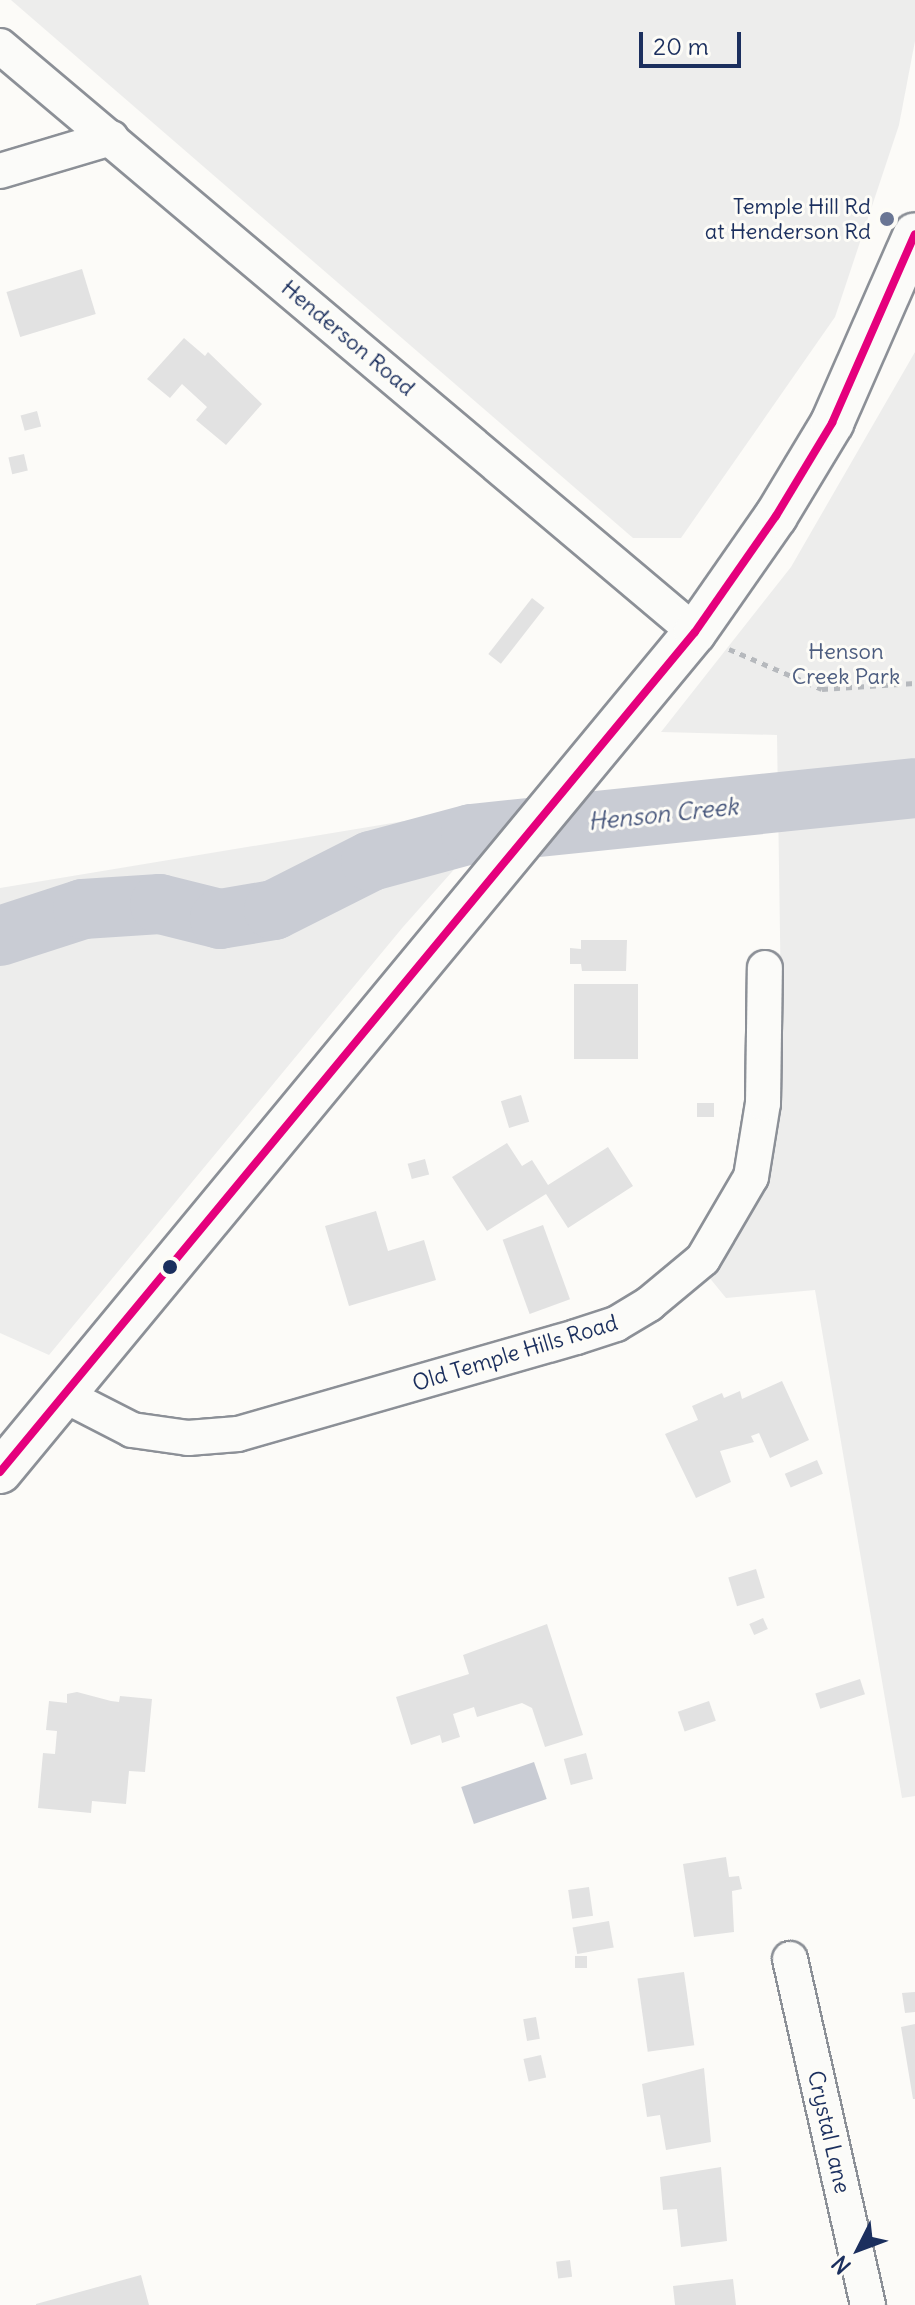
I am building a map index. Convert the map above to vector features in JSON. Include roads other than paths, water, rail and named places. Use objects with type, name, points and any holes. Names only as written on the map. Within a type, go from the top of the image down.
[{"type":"main road","points":[[0,1472],[695,632],[776,516],[832,423],[915,234]]},
{"type":"street","name":"Henderson Road","points":[[0,46],[695,632]]},
{"type":"street","points":[[0,171],[111,138]]},
{"type":"street","name":"Old Temple Hills Road","points":[[64,1395],[132,1430],[188,1438],[238,1434],[576,1337],[638,1311],[678,1285],[703,1259],[751,1177],[763,1103],[765,968]]},
{"type":"street","name":"Crystal Lane","points":[[790,1959],[868,2305]]},
{"type":"waterway","name":"Henson Creek","points":[[0,936],[83,909],[160,904],[220,919],[274,910],[371,861],[471,834],[915,788]]},
{"type":"place","name":"Temple Hill Rd at Henderson Rd","points":[[887,219]]},
{"type":"park label","name":"Henson Creek Park","points":[[846,664]]}]
